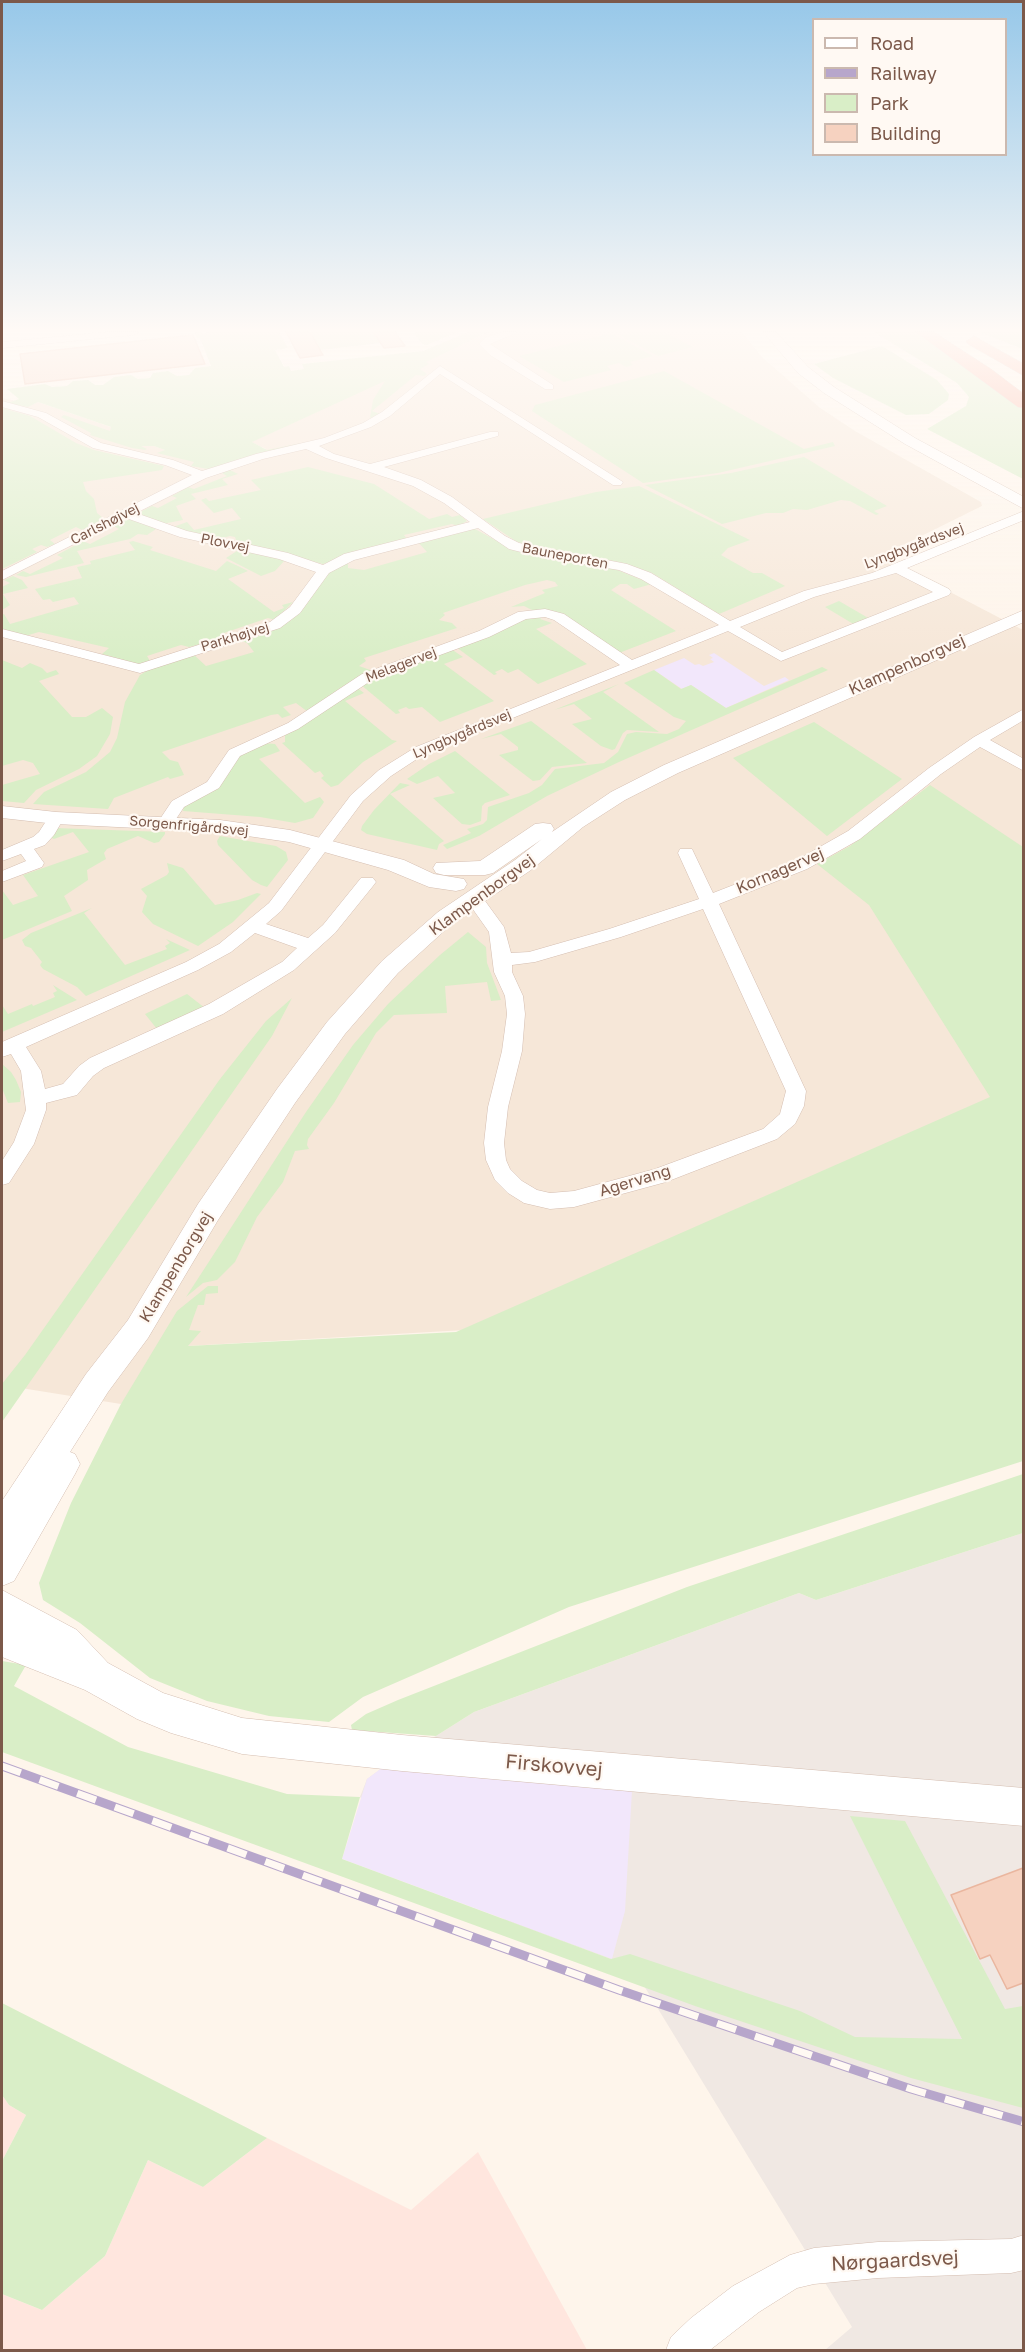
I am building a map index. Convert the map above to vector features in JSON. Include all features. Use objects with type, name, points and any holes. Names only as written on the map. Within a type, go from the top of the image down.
[{"type":"street","points":[[89,442],[97,446],[169,462],[202,475]]},
{"type":"street","name":"Carlshøjvej","points":[[2,576],[202,475],[261,456],[323,442]]},
{"type":"street","points":[[371,467],[465,442]]},
{"type":"street","name":"Carlshøjvej","points":[[554,442],[617,482]]},
{"type":"street","points":[[908,442],[1000,491],[1008,502],[1020,509]]},
{"type":"street","points":[[922,442],[940,451],[970,461]]},
{"type":"street","points":[[935,442],[1023,491]]},
{"type":"street","name":"Bauneporten","points":[[309,446],[330,456],[417,483],[448,500],[500,539],[522,549],[612,565],[640,573],[729,626]]},
{"type":"street","name":"Lyngbygårdsvej","points":[[900,552],[1020,509]]},
{"type":"street","name":"Lyngbygårdsvej","points":[[8,1047],[207,959],[254,926],[275,907],[357,798],[385,773],[421,750],[809,594],[897,568],[1020,509]]},
{"type":"street","name":"Plovvej","points":[[126,514],[184,534],[283,556],[324,570]]},
{"type":"street","name":"Parkhøjvej","points":[[2,633],[140,669],[275,625],[295,610],[324,570],[359,554],[479,524]]},
{"type":"street","name":"Lyngbygårdsvej","points":[[809,594],[829,579],[869,564]]},
{"type":"street","name":"Lyngbygårdsvej","points":[[729,626],[781,657],[944,592],[897,568]]},
{"type":"street","name":"Klampenborgvej","points":[[974,636],[1023,601]]},
{"type":"street","name":"Melagervej","points":[[166,822],[178,804],[213,784],[234,753],[240,749],[300,723],[340,693],[367,677],[484,633],[523,615],[539,613],[559,617],[629,665]]},
{"type":"street","name":"Klampenborgvej","points":[[2,1529],[97,1383],[138,1329],[208,1212],[286,1096],[363,994],[446,917],[458,884],[523,865],[576,823],[618,796],[671,769],[1023,615]]},
{"type":"street","name":"Kornagervej","points":[[503,959],[529,958],[615,933],[710,901],[801,865],[854,835],[931,774],[1023,713]]},
{"type":"street","points":[[980,740],[1023,766]]},
{"type":"street","name":"Sorgenfrigårdsvej","points":[[2,812],[56,818],[220,826],[322,843],[346,852],[407,868],[429,880],[458,884],[566,815],[618,796]]},
{"type":"street","points":[[2,856],[42,838],[56,818]]},
{"type":"street","points":[[2,877],[36,863],[24,847]]},
{"type":"street","name":"Agervang","points":[[458,884],[498,931],[503,972],[514,996],[516,1014],[512,1051],[498,1107],[494,1143],[496,1160],[502,1174],[515,1187],[532,1197],[550,1201],[574,1199],[659,1176],[770,1134],[788,1119],[794,1106],[796,1092],[785,1065],[686,854]]},
{"type":"street","points":[[36,1098],[70,1090],[86,1071],[97,1063],[216,1010],[288,966],[328,929],[366,882]]},
{"type":"street","points":[[254,926],[311,946]]},
{"type":"street","points":[[2,1177],[27,1138],[34,1121],[36,1098],[31,1071],[8,1047]]},
{"type":"street","name":"Klampenborgvej","points":[[2,1570],[127,1362],[138,1329]]},
{"type":"street","name":"Firskovvej","points":[[2,1607],[65,1642],[96,1676]]},
{"type":"street","name":"Firskovvej","points":[[2,1640],[96,1676],[150,1706],[242,1736],[402,1753],[1023,1807]]},
{"type":"street","name":"Nørgaardsvej","points":[[684,2350],[704,2331],[746,2299],[790,2273],[814,2266],[878,2260],[1011,2256],[1023,2252]]},
{"type":"shaded area","points":[[2,442],[142,442],[212,466],[266,449],[251,442],[874,442],[981,502],[982,506],[881,556],[1023,628],[1023,1085],[465,1330],[187,1346],[121,1404],[2,1385]]},
{"type":"shaded area","points":[[714,653],[764,686],[785,677],[789,680],[726,708],[691,685],[682,689],[654,670],[684,658],[695,665],[703,666],[714,662],[709,655]]},
{"type":"shaded area","points":[[1023,1533],[1023,2350],[825,2350],[852,2327],[638,1976],[611,1959],[505,1920],[360,1797],[367,1779],[402,1753],[436,1736],[474,1712],[799,1593],[816,1600]]},
{"type":"shaded area","points":[[402,1753],[633,1773],[625,1911],[612,1959],[342,1859],[367,1779]]},
{"type":"shaded area","points":[[2,2095],[9,2105],[26,2115],[2,2161]]},
{"type":"shaded area","points":[[267,2138],[411,2210],[478,2152],[587,2350],[2,2350],[2,2294],[42,2310],[105,2256],[148,2160],[203,2187]]},
{"type":"green space","points":[[2,442],[74,442],[94,450],[164,466],[162,470],[83,482],[86,491],[94,499],[97,513],[104,519],[82,530],[76,527],[50,540],[55,544],[47,547],[41,545],[32,549],[37,552],[2,569]]},
{"type":"green space","points":[[112,442],[253,442],[267,450],[301,443],[208,469],[191,466],[194,462],[157,453],[165,450],[154,446],[141,446],[147,449],[145,450]]},
{"type":"green space","points":[[579,442],[791,442],[804,449],[833,442],[835,446],[718,473],[643,483]]},
{"type":"green space","points":[[951,442],[1023,442],[1023,479]]},
{"type":"green space","points":[[804,457],[887,506],[874,511],[879,514],[876,515],[850,501],[841,500],[807,510],[793,509],[783,513],[766,513],[722,524],[645,485],[731,473]]},
{"type":"green space","points":[[308,467],[374,484],[429,519],[447,514],[452,517],[460,515],[467,521],[458,526],[452,524],[404,535],[407,539],[323,564],[237,543],[235,537],[219,539],[205,537],[173,527],[187,522],[194,530],[241,519],[232,508],[214,513],[201,500],[206,498],[209,501],[261,490],[251,480]]},
{"type":"green space","points":[[230,470],[238,474],[222,479],[228,485],[191,494],[196,499],[176,506],[183,520],[162,524],[139,515],[140,512],[152,506],[158,508],[177,498],[172,496],[188,487],[194,489],[227,476],[222,473]]},
{"type":"green space","points":[[639,486],[750,540],[728,548],[721,555],[753,573],[762,573],[785,586],[719,614],[652,573],[623,563],[517,542],[483,519],[596,492]]},
{"type":"green space","points":[[125,520],[135,520],[156,529],[147,535],[138,534],[130,539],[77,551],[84,563],[26,577],[16,575],[23,571],[30,574],[63,558],[57,555],[83,541],[90,544],[119,529],[114,526]]},
{"type":"green space","points":[[473,528],[512,549],[615,569],[652,584],[634,589],[627,584],[620,584],[611,590],[676,631],[619,653],[551,612],[532,610],[524,606],[511,607],[545,593],[542,590],[558,586],[555,582],[547,580],[525,585],[443,613],[445,615],[439,620],[452,623],[457,628],[364,658],[366,661],[359,666],[373,671],[340,688],[308,712],[296,703],[283,707],[291,715],[282,718],[278,714],[271,715],[162,752],[170,760],[178,762],[184,775],[170,779],[168,777],[114,798],[108,809],[33,804],[44,792],[86,772],[110,752],[117,738],[125,702],[140,675],[150,669],[193,654],[206,666],[254,652],[247,643],[242,641],[266,634],[291,620],[301,611],[325,576],[337,567],[348,563],[348,568],[364,570],[427,552],[418,542]]},
{"type":"green space","points":[[129,542],[153,547],[150,550],[216,571],[227,561],[248,571],[228,579],[274,612],[284,608],[282,605],[293,602],[275,620],[268,618],[224,633],[229,637],[189,647],[181,645],[147,656],[150,661],[138,664],[102,654],[109,648],[39,632],[25,636],[2,629],[2,615],[4,614],[10,624],[79,604],[74,597],[53,602],[50,599],[43,600],[35,589],[82,578],[77,567],[91,564],[90,561],[135,550]]},
{"type":"green space","points":[[240,549],[285,560],[275,571],[261,576],[226,558]]},
{"type":"green space","points":[[13,576],[22,580],[28,588],[3,594],[10,605],[2,610],[2,587],[10,583],[4,580]]},
{"type":"green space","points":[[839,601],[870,619],[855,625],[825,607]]},
{"type":"green space","points":[[543,617],[540,619],[552,623],[536,629],[587,664],[538,684],[518,669],[508,673],[502,669],[494,675],[456,647],[521,619]]},
{"type":"green space","points":[[451,649],[463,657],[444,664],[494,701],[440,722],[422,707],[409,709],[406,707],[398,710],[400,713],[396,714],[360,684]]},
{"type":"green space","points":[[2,660],[22,668],[30,663],[47,673],[56,670],[59,674],[39,681],[72,717],[86,717],[102,708],[113,717],[110,734],[97,756],[79,769],[36,790],[24,803],[2,801],[2,785],[40,774],[33,763],[23,760],[2,766]]},
{"type":"green space","points":[[822,667],[828,670],[547,796],[479,836],[447,849],[443,845],[471,833],[467,829],[483,824],[487,820],[488,807],[529,793],[542,785],[555,769],[604,763],[618,752],[627,734],[636,732],[667,734],[679,729],[686,721],[674,717],[624,683],[654,670],[681,689],[691,685],[726,708]]},
{"type":"green space","points":[[619,684],[603,692],[659,732],[627,730],[612,750],[601,746],[572,724],[592,719],[574,704],[554,710]]},
{"type":"green space","points":[[356,687],[364,693],[345,701],[392,740],[397,741],[363,762],[338,785],[331,787],[321,778],[324,776],[320,771],[315,773],[282,743],[285,742],[285,735]]},
{"type":"green space","points":[[531,721],[587,763],[552,767],[540,780],[533,781],[499,755],[518,750],[518,747],[501,734],[481,739]]},
{"type":"green space","points":[[814,722],[902,779],[827,836],[733,758]]},
{"type":"green space","points":[[263,743],[275,744],[280,751],[259,759],[305,803],[320,797],[324,802],[313,818],[295,823],[260,817],[183,811],[184,805],[236,757]]},
{"type":"green space","points":[[455,751],[510,795],[485,803],[482,806],[481,821],[470,825],[462,824],[433,798],[455,793],[438,776],[417,784],[407,779],[429,764]]},
{"type":"green space","points":[[400,783],[410,785],[390,794],[444,841],[439,844],[437,850],[367,834],[361,830],[374,810]]},
{"type":"green space","points":[[930,785],[1023,847],[1023,1461],[569,1607],[363,1697],[329,1722],[269,1716],[207,1701],[150,1678],[80,1623],[43,1600],[39,1583],[71,1503],[121,1404],[177,1311],[208,1286],[218,1286],[218,1293],[206,1294],[204,1305],[198,1305],[189,1330],[201,1331],[188,1346],[456,1332],[990,1097],[869,905],[817,864],[850,846]]},
{"type":"green space","points":[[55,828],[165,832],[165,834],[159,842],[154,843],[138,836],[107,849],[104,853],[106,859],[87,870],[88,880],[64,896],[72,911],[2,940],[2,890],[13,905],[38,896],[23,875],[89,852],[73,832],[54,839],[50,837]]},
{"type":"green space","points":[[220,836],[276,846],[286,852],[288,860],[267,887],[261,885],[252,880],[218,845],[217,841]]},
{"type":"green space","points":[[167,863],[183,868],[215,905],[257,893],[261,894],[233,922],[198,946],[153,924],[142,912],[147,896],[141,889],[167,875],[169,872]]},
{"type":"green space","points":[[92,908],[84,913],[125,965],[167,949],[165,946],[170,943],[166,939],[190,950],[86,996],[77,987],[43,969],[40,965],[42,962],[31,948],[25,946],[22,940],[31,933]]},
{"type":"green space","points":[[468,932],[486,947],[487,963],[501,1000],[491,1001],[487,982],[445,986],[447,1013],[394,1015],[376,1033],[334,1103],[308,1139],[309,1149],[295,1151],[283,1182],[257,1217],[235,1262],[217,1280],[203,1283],[186,1297],[306,1112],[353,1045],[388,1004]]},
{"type":"green space","points":[[53,985],[77,1000],[2,1032],[2,1005],[8,1014],[32,1004],[33,1006],[55,997],[53,993],[57,991]]},
{"type":"green space","points":[[187,994],[205,1008],[157,1029],[145,1014]]},
{"type":"green space","points":[[292,998],[272,1036],[2,1422],[2,1384],[25,1355],[220,1079],[266,1021]]},
{"type":"green space","points":[[2,1064],[16,1080],[21,1092],[20,1102],[8,1103],[2,1088]]},
{"type":"green space","points":[[1023,1474],[1023,1533],[816,1600],[799,1593],[474,1712],[436,1736],[352,1730],[351,1725],[366,1714],[398,1700],[687,1587]]},
{"type":"green space","points":[[2,1661],[26,1665],[14,1686],[128,1747],[287,1794],[360,1797],[342,1859],[611,1959],[630,1954],[800,2011],[855,2037],[962,2039],[850,1816],[905,1821],[1005,2009],[1023,2006],[1023,2108],[911,2078],[695,2006],[2,1752]]},
{"type":"green space","points":[[2,2003],[267,2138],[203,2187],[148,2160],[105,2256],[42,2310],[2,2294],[2,2161],[26,2115],[9,2105],[2,2095]]},
{"type":"building","points":[[1023,1868],[1023,1983],[1007,1989],[990,1955],[980,1959],[951,1895]]},
{"type":"railway","points":[[2,1766],[619,1990],[911,2089],[1024,2122]]}]
